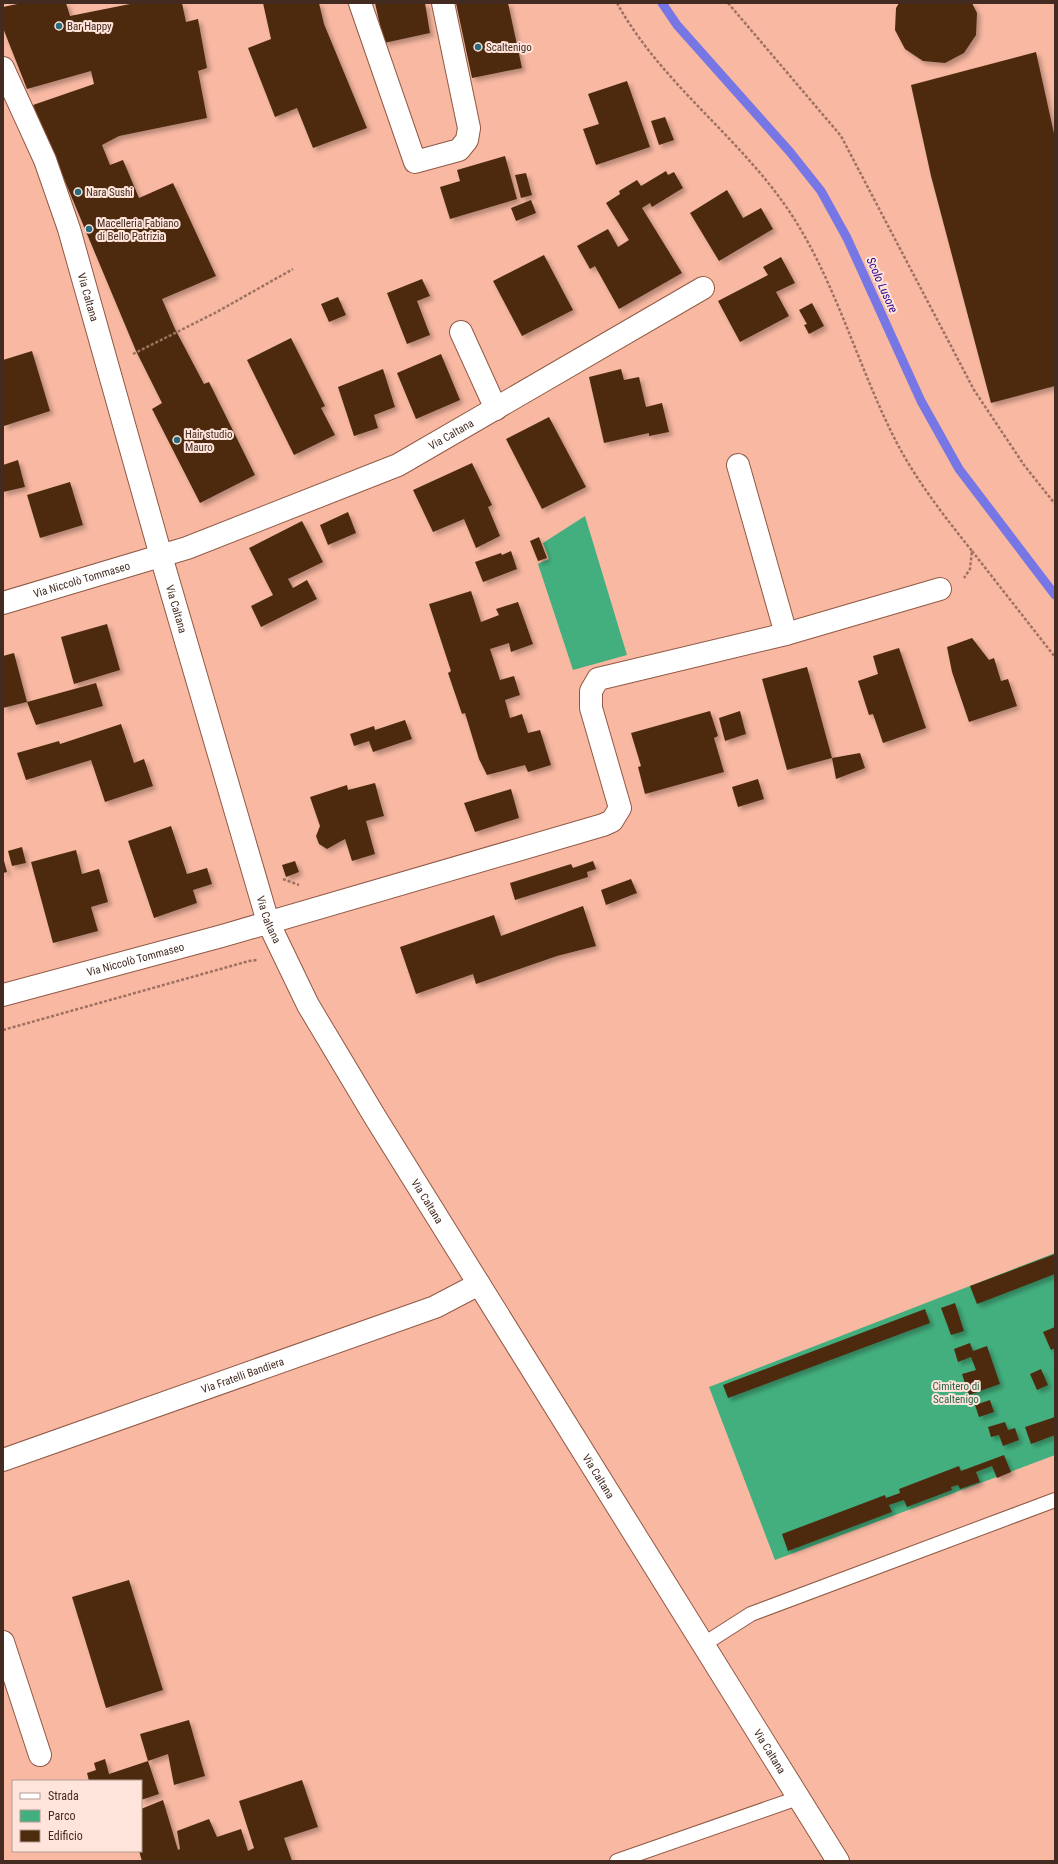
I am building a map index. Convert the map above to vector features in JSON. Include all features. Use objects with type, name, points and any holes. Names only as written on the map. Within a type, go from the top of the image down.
[{"type":"street","points":[[360,3],[416,162],[459,150],[467,140],[469,128],[443,3]]},
{"type":"street","name":"Via Caltana","points":[[3,68],[45,160],[69,229],[161,556],[268,922],[308,1005],[375,1117],[838,1861]]},
{"type":"street","name":"Via Caltana","points":[[161,556],[398,465],[704,288]]},
{"type":"street","points":[[461,332],[496,409]]},
{"type":"street","points":[[738,465],[786,634]]},
{"type":"street","name":"Via Niccolò Tommaseo","points":[[3,604],[161,556]]},
{"type":"street","name":"Via Niccolò Tommaseo","points":[[3,995],[268,922],[603,825],[612,821],[620,808],[591,708],[591,691],[598,679],[786,634],[940,588]]},
{"type":"street","name":"Via Fratelli Bandiera","points":[[3,1460],[434,1307],[479,1284]]},
{"type":"street","points":[[3,1642],[40,1755]]},
{"type":"lane","points":[[704,1644],[750,1614],[1055,1500]]},
{"type":"lane","points":[[618,1861],[798,1798]]},
{"type":"path","points":[[617,3],[635,32],[664,70],[760,173],[794,218],[819,265],[875,397],[901,452],[924,489],[1055,657]]},
{"type":"path","points":[[728,3],[842,136],[974,390],[1024,465],[1055,504]]},
{"type":"path","points":[[107,361],[133,354],[216,313],[293,269]]},
{"type":"path","points":[[940,588],[961,583],[970,569],[972,551]]},
{"type":"path","points":[[280,873],[283,879],[303,886],[310,910]]},
{"type":"path","points":[[3,1030],[249,961],[259,960],[263,964]]},
{"type":"green space","points":[[585,516],[627,655],[573,670],[538,564],[549,559],[543,543]]},
{"type":"green space","name":"Cimitero di Scaltenigo","points":[[1055,1253],[1055,1455],[775,1560],[709,1387]]},
{"type":"building","points":[[22,3],[66,3],[70,16],[135,3],[182,3],[186,22],[198,19],[207,68],[198,71],[207,118],[119,136],[102,145],[110,165],[123,160],[139,198],[173,183],[216,276],[162,299],[175,329],[204,384],[209,382],[255,475],[200,503],[152,409],[162,403],[136,351],[33,105],[94,84],[91,71],[27,89],[3,28],[3,7]]},
{"type":"building","points":[[263,3],[319,3],[324,24],[367,128],[313,148],[297,108],[275,117],[248,48],[271,39]]},
{"type":"building","points":[[375,3],[425,3],[430,33],[384,43]]},
{"type":"building","points":[[456,3],[508,3],[522,68],[472,78]]},
{"type":"building","points":[[899,3],[972,3],[977,13],[976,35],[964,53],[945,63],[923,61],[905,49],[895,30],[896,8]]},
{"type":"building","points":[[1036,52],[1055,138],[1055,386],[991,403],[931,176],[911,85]]},
{"type":"building","points":[[627,81],[650,147],[596,165],[583,129],[599,124],[588,94]]},
{"type":"building","points":[[665,117],[674,140],[659,145],[651,121]]},
{"type":"building","points":[[505,156],[517,199],[450,219],[440,187],[460,181],[457,170]]},
{"type":"building","points":[[666,171],[668,175],[674,172],[683,188],[652,207],[650,203],[642,208],[682,273],[619,309],[595,266],[590,269],[577,246],[608,229],[618,247],[629,240],[606,203],[620,194],[619,191],[637,180],[641,186]]},
{"type":"building","points":[[526,173],[532,195],[521,198],[515,175]]},
{"type":"building","points":[[727,190],[743,218],[761,208],[773,229],[719,261],[690,213]]},
{"type":"building","points":[[531,200],[536,213],[516,221],[511,208]]},
{"type":"building","points":[[544,255],[573,310],[522,336],[493,281]]},
{"type":"building","points":[[781,257],[795,283],[776,292],[789,316],[740,342],[718,301],[768,275],[763,267]]},
{"type":"building","points":[[422,279],[430,296],[417,301],[430,335],[407,344],[387,293]]},
{"type":"building","points":[[338,297],[346,315],[329,322],[321,304]]},
{"type":"building","points":[[812,303],[824,326],[809,334],[804,325],[807,324],[799,310]]},
{"type":"building","points":[[291,338],[325,406],[321,408],[335,435],[294,455],[247,360]]},
{"type":"building","points":[[32,351],[50,411],[4,426],[3,360]]},
{"type":"building","points":[[441,354],[460,400],[416,419],[397,373]]},
{"type":"building","points":[[383,369],[395,407],[374,415],[378,428],[354,436],[338,387]]},
{"type":"building","points":[[621,369],[624,380],[639,377],[646,407],[662,403],[669,432],[649,436],[649,433],[604,443],[589,377]]},
{"type":"building","points":[[549,417],[586,487],[542,509],[506,439]]},
{"type":"building","points":[[18,460],[25,487],[3,492],[3,465]]},
{"type":"building","points":[[472,463],[492,505],[488,507],[500,536],[476,548],[464,519],[433,532],[413,490]]},
{"type":"building","points":[[70,482],[83,525],[40,538],[27,495]]},
{"type":"building","points":[[348,512],[356,533],[328,545],[320,525]]},
{"type":"building","points":[[302,521],[323,562],[288,579],[293,588],[307,580],[317,599],[261,627],[251,606],[273,595],[249,548]]},
{"type":"building","points":[[539,537],[547,558],[538,561],[530,541]]},
{"type":"building","points":[[511,551],[517,569],[483,582],[475,562]]},
{"type":"building","points":[[471,591],[481,622],[499,615],[496,609],[518,602],[533,644],[511,652],[509,643],[490,649],[500,680],[514,676],[520,695],[505,700],[510,718],[522,714],[528,733],[540,730],[551,765],[528,772],[525,765],[487,775],[479,759],[465,713],[462,714],[448,673],[451,671],[429,604]]},
{"type":"building","points":[[107,624],[120,670],[74,684],[61,637]]},
{"type":"building","points":[[972,638],[989,660],[994,658],[1001,681],[1008,679],[1017,706],[969,722],[952,672],[947,647]]},
{"type":"building","points":[[899,648],[926,728],[883,743],[873,714],[869,715],[858,681],[878,674],[873,656]]},
{"type":"building","points":[[14,653],[27,702],[3,708],[3,656]]},
{"type":"building","points":[[807,667],[832,758],[787,770],[762,679]]},
{"type":"building","points":[[96,683],[103,706],[36,725],[27,702]]},
{"type":"building","points":[[710,711],[718,736],[714,738],[724,772],[645,794],[638,767],[641,766],[631,733]]},
{"type":"building","points":[[740,711],[746,734],[725,741],[719,718]]},
{"type":"building","points":[[405,720],[412,739],[373,752],[369,741],[354,746],[350,734],[374,726],[375,730]]},
{"type":"building","points":[[121,724],[134,763],[144,759],[153,786],[105,802],[91,760],[26,780],[17,753],[59,741],[60,744]]},
{"type":"building","points":[[860,753],[865,768],[836,779],[832,758]]},
{"type":"building","points":[[758,779],[764,799],[738,807],[732,787]]},
{"type":"building","points":[[375,783],[384,816],[366,821],[375,854],[352,861],[345,839],[327,849],[319,844],[316,836],[320,826],[310,797],[347,785],[348,790]]},
{"type":"building","points":[[511,789],[519,818],[475,832],[464,803]]},
{"type":"building","points":[[171,826],[187,874],[207,868],[212,884],[193,890],[197,903],[154,918],[128,841]]},
{"type":"building","points":[[22,847],[26,863],[12,866],[8,851]]},
{"type":"building","points":[[76,850],[82,874],[99,869],[108,902],[91,907],[98,931],[53,943],[31,862]]},
{"type":"building","points":[[3,857],[7,872],[3,873]]},
{"type":"building","points":[[295,861],[299,872],[286,877],[282,865]]},
{"type":"building","points":[[593,861],[596,869],[587,872],[588,877],[515,900],[510,883],[571,864],[573,868]]},
{"type":"building","points":[[631,879],[637,893],[606,905],[601,890]]},
{"type":"building","points":[[583,906],[596,946],[557,956],[476,984],[473,974],[416,994],[400,947],[494,915],[501,936]]},
{"type":"building","points":[[1055,1254],[1055,1274],[977,1304],[970,1286]]},
{"type":"building","points":[[955,1303],[964,1331],[951,1335],[941,1308]]},
{"type":"building","points":[[925,1309],[930,1323],[728,1398],[723,1385]]},
{"type":"building","points":[[1055,1327],[1055,1348],[1051,1350],[1043,1332]]},
{"type":"building","points":[[970,1343],[973,1351],[987,1346],[1000,1384],[969,1395],[962,1374],[976,1370],[971,1357],[958,1362],[954,1349]]},
{"type":"building","points":[[1041,1369],[1048,1385],[1037,1390],[1030,1374]]},
{"type":"building","points":[[990,1400],[994,1412],[979,1417],[975,1405]]},
{"type":"building","points":[[1055,1417],[1055,1435],[1031,1444],[1025,1427]]},
{"type":"building","points":[[1005,1422],[1008,1430],[1015,1428],[1019,1440],[1003,1446],[999,1435],[991,1437],[988,1427]]},
{"type":"building","points":[[1004,1455],[1011,1472],[997,1478],[992,1466],[976,1472],[980,1482],[960,1489],[958,1485],[951,1487],[952,1490],[907,1507],[904,1500],[889,1505],[892,1512],[788,1551],[782,1534],[885,1495],[886,1498],[900,1493],[899,1489],[959,1466],[961,1471]]},
{"type":"building","points":[[129,1580],[163,1690],[106,1708],[72,1597]]},
{"type":"building","points":[[189,1720],[205,1776],[174,1785],[168,1754],[148,1761],[140,1734]]},
{"type":"building","points":[[105,1759],[109,1774],[148,1761],[159,1794],[142,1800],[142,1780],[89,1780],[87,1773],[96,1770],[94,1763]]},
{"type":"building","points":[[302,1780],[318,1827],[284,1838],[292,1861],[142,1861],[139,1852],[142,1852],[142,1809],[163,1800],[178,1850],[180,1849],[177,1831],[209,1819],[217,1837],[241,1829],[248,1851],[254,1848],[239,1801]]},
{"type":"waterway","name":"Scolo Lusore","points":[[662,3],[677,25],[790,152],[821,191],[847,238],[921,401],[959,469],[1055,595]]},
{"type":"place","name":"Bar Happy","points":[[59,26]]},
{"type":"place","name":"Scaltenigo","points":[[478,47]]},
{"type":"place","name":"Nara Sushi","points":[[78,192]]},
{"type":"place","name":"Macelleria Fabiano di Bello Patrizia","points":[[89,229]]},
{"type":"place","name":"Hair studio Mauro","points":[[177,440]]}]
